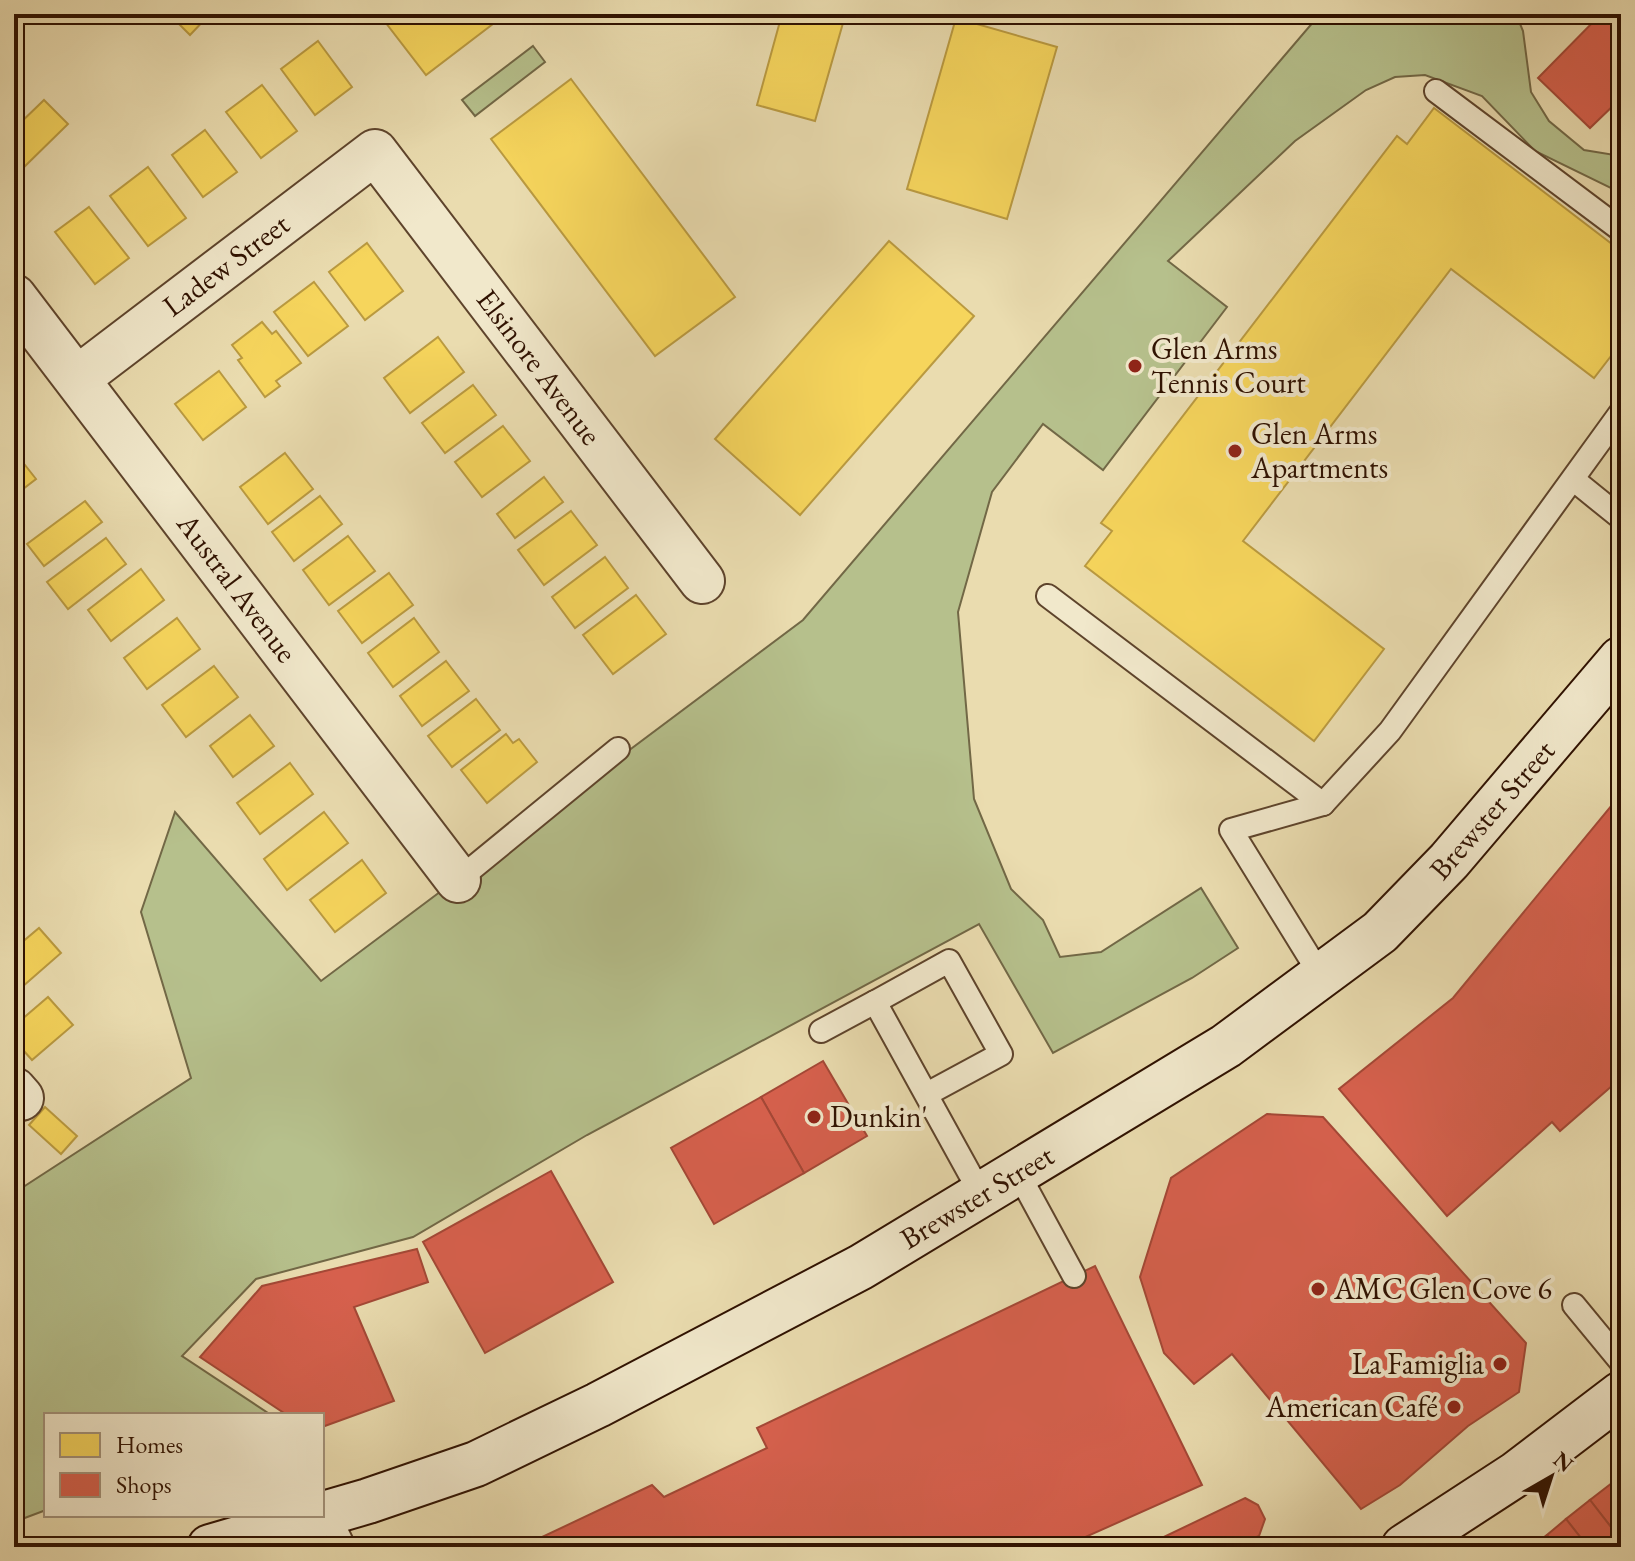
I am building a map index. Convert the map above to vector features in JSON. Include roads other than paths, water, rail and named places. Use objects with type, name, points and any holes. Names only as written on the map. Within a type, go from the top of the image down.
[{"type":"street","name":"Ladew Street","points":[[78,378],[375,152]]},
{"type":"street","name":"Elsinore Avenue","points":[[375,152],[702,581]]},
{"type":"street","name":"Austral Avenue","points":[[14,297],[458,880]]},
{"type":"street","name":"Brewster Street","points":[[250,1542],[336,1530],[598,1405],[861,1267],[1226,1046],[1380,932],[1449,861],[1621,659]]},
{"type":"street","points":[[1404,1547],[1516,1474],[1621,1394]]},
{"type":"lane","points":[[1436,91],[1621,230]]},
{"type":"lane","points":[[1321,976],[1231,830],[1323,804],[1390,731],[1621,412]]},
{"type":"lane","points":[[1574,480],[1621,518]]},
{"type":"lane","points":[[1048,596],[1323,804]]},
{"type":"lane","points":[[458,880],[618,749]]},
{"type":"lane","points":[[821,1031],[949,961],[1001,1054],[927,1094]]},
{"type":"lane","points":[[875,1002],[982,1196]]},
{"type":"lane","points":[[1018,1173],[1074,1276]]},
{"type":"lane","points":[[1574,1305],[1621,1362]]},
{"type":"place","name":"Glen Arms Tennis Court","points":[[1135,366]]},
{"type":"place","name":"Glen Arms Apartments","points":[[1235,451]]},
{"type":"place","name":"Dunkin'","points":[[814,1117]]},
{"type":"place","name":"AMC Glen Cove 6","points":[[1318,1289]]},
{"type":"place","name":"La Famiglia","points":[[1500,1364]]},
{"type":"place","name":"American Café","points":[[1454,1407]]}]
